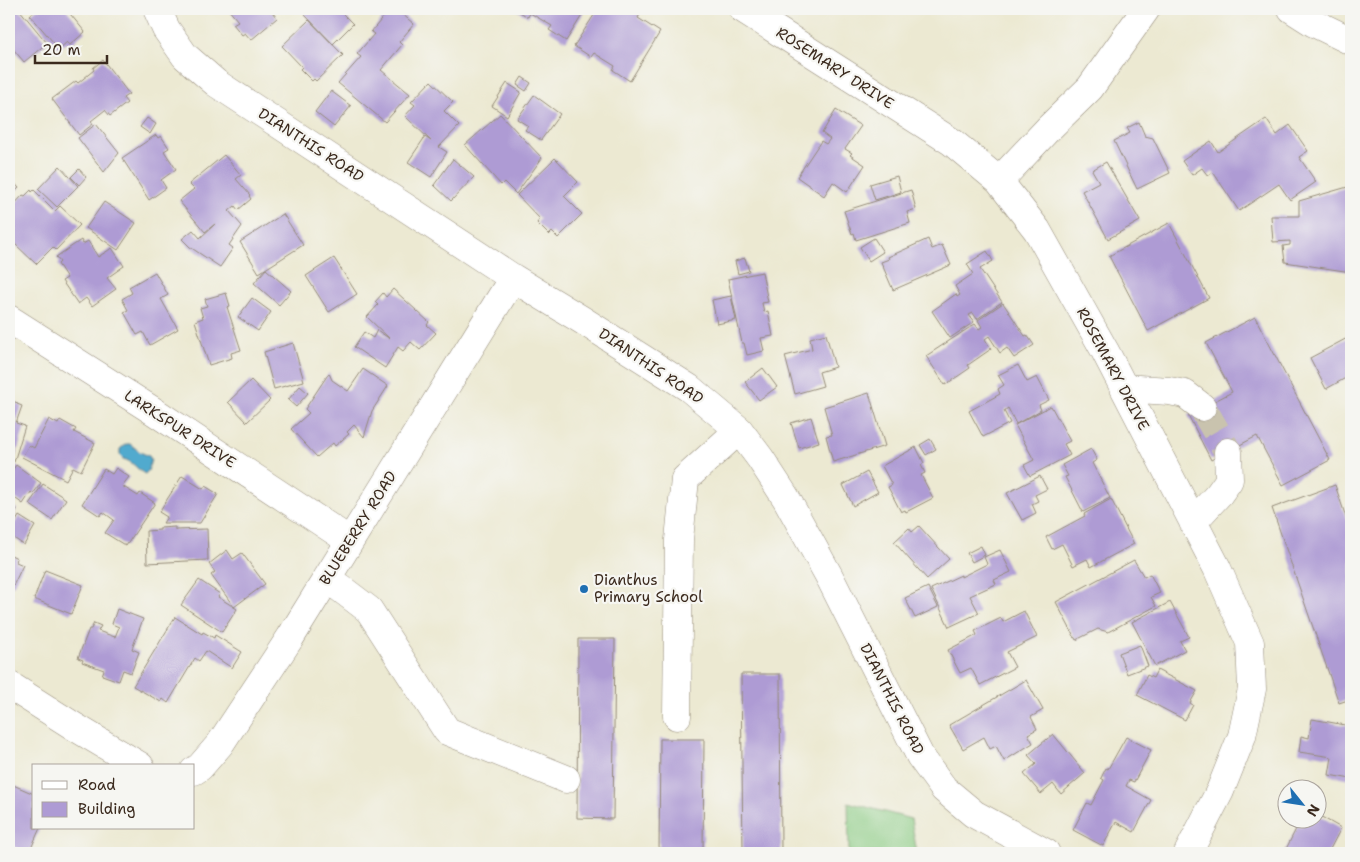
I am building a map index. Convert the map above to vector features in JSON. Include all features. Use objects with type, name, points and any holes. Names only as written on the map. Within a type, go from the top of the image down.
[{"type":"street","name":"DIANTHIS ROAD","points":[[157,9],[166,28],[185,56],[216,83],[513,278],[689,388],[739,430],[786,498],[830,576],[920,756],[944,789],[974,814],[1046,853]]},
{"type":"street","name":"ROSEMARY DRIVE","points":[[743,9],[952,142],[999,181],[1037,230],[1105,351],[1217,568],[1250,643],[1252,688],[1242,736],[1220,791],[1188,853]]},
{"type":"street","points":[[999,181],[1090,88],[1146,9]]},
{"type":"street","points":[[1292,9],[1314,23],[1351,41]]},
{"type":"street","name":"BLUEBERRY ROAD","points":[[195,770],[220,744],[290,638],[513,278]]},
{"type":"street","name":"LARKSPUR DRIVE","points":[[9,319],[155,412],[350,541]]},
{"type":"street","points":[[1124,388],[1185,394],[1202,407]]},
{"type":"street","points":[[677,716],[679,540],[686,479],[739,430]]},
{"type":"street","points":[[1193,522],[1219,494],[1229,480],[1228,452]]},
{"type":"street","points":[[327,578],[369,610],[447,731],[566,779]]},
{"type":"street","points":[[9,685],[137,764]]},
{"type":"green space","points":[[848,802],[911,819],[917,853],[849,853]]},
{"type":"water","points":[[126,444],[130,444],[151,459],[148,471],[145,474],[120,455],[120,449]]},
{"type":"building","points":[[19,9],[47,43],[24,62],[9,44],[9,25],[12,22],[9,17]]},
{"type":"building","points":[[37,9],[66,9],[85,32],[70,45],[67,42],[59,49],[30,15]]},
{"type":"building","points":[[228,9],[275,9],[272,12],[277,18],[251,40],[245,33],[242,35],[233,24],[238,21]]},
{"type":"building","points":[[310,9],[338,9],[353,24],[333,44],[304,14]]},
{"type":"building","points":[[390,9],[396,9],[414,24],[399,42],[402,45],[381,70],[410,94],[385,122],[338,83],[361,57],[357,54],[374,34],[371,32]]},
{"type":"building","points":[[515,9],[586,9],[566,41],[549,30],[552,26],[530,13],[528,17]]},
{"type":"building","points":[[598,9],[635,9],[640,14],[638,18],[660,32],[630,81],[613,70],[615,66],[594,53],[591,57],[574,46]]},
{"type":"building","points":[[309,20],[343,55],[316,81],[314,79],[312,81],[300,69],[302,67],[282,46]]},
{"type":"building","points":[[103,60],[129,94],[123,98],[127,103],[110,116],[105,110],[91,121],[93,124],[79,135],[52,99],[76,81],[78,83]]},
{"type":"building","points":[[522,77],[531,83],[526,91],[517,85]]},
{"type":"building","points":[[431,81],[453,102],[444,111],[459,126],[439,147],[447,152],[431,177],[408,162],[425,137],[431,141],[405,116],[415,105],[411,102]]},
{"type":"building","points":[[507,83],[521,92],[507,116],[492,106]]},
{"type":"building","points":[[331,91],[351,106],[334,127],[315,112]]},
{"type":"building","points":[[534,95],[560,114],[541,140],[525,130],[528,126],[517,119]]},
{"type":"building","points":[[836,110],[861,126],[845,149],[852,153],[850,155],[865,165],[847,192],[833,182],[824,196],[797,177],[821,141],[826,144],[830,139],[822,133]]},
{"type":"building","points":[[500,114],[542,158],[516,194],[504,182],[501,185],[465,145]]},
{"type":"building","points":[[147,118],[156,124],[150,134],[140,127]]},
{"type":"building","points":[[1266,119],[1277,135],[1290,125],[1308,151],[1299,157],[1316,182],[1290,200],[1279,184],[1239,211],[1213,172],[1208,176],[1202,168],[1192,175],[1182,161],[1211,141],[1218,152]]},
{"type":"building","points":[[1139,122],[1145,136],[1153,138],[1170,173],[1137,189],[1114,141],[1130,133],[1127,128]]},
{"type":"building","points":[[96,124],[119,153],[104,172],[78,138]]},
{"type":"building","points":[[156,135],[158,138],[161,136],[169,148],[164,151],[176,169],[161,180],[166,188],[149,200],[122,158]]},
{"type":"building","points":[[224,155],[241,175],[236,179],[250,195],[251,199],[238,210],[235,206],[229,211],[242,226],[229,245],[233,248],[220,267],[190,247],[182,239],[193,230],[200,238],[215,224],[205,232],[179,201],[194,189],[189,184]]},
{"type":"building","points":[[555,158],[578,182],[564,196],[582,214],[558,238],[552,232],[549,235],[537,223],[540,219],[517,195]]},
{"type":"building","points":[[453,159],[474,177],[451,201],[434,185]]},
{"type":"building","points":[[1106,162],[1140,221],[1108,239],[1082,191],[1099,182],[1092,170]]},
{"type":"building","points":[[60,166],[78,186],[57,207],[38,189]]},
{"type":"building","points":[[79,169],[86,177],[79,185],[71,177]]},
{"type":"building","points":[[897,176],[901,192],[875,200],[870,184]]},
{"type":"building","points":[[9,177],[19,188],[9,197]]},
{"type":"building","points":[[1351,186],[1351,272],[1285,262],[1283,246],[1290,245],[1290,241],[1273,242],[1271,216],[1299,216],[1299,201]]},
{"type":"building","points":[[31,190],[32,192],[34,190],[55,211],[60,206],[80,225],[56,250],[53,247],[36,264],[14,243],[9,248],[9,210],[23,195],[25,196]]},
{"type":"building","points":[[911,190],[916,209],[907,212],[910,223],[856,240],[844,211]]},
{"type":"building","points":[[104,202],[136,223],[118,250],[86,228]]},
{"type":"building","points":[[283,214],[303,245],[259,273],[240,242]]},
{"type":"building","points":[[1169,223],[1209,298],[1148,331],[1109,256]]},
{"type":"building","points":[[874,238],[883,252],[869,261],[860,247]]},
{"type":"building","points":[[928,239],[932,249],[942,245],[951,265],[893,290],[881,262]]},
{"type":"building","points":[[81,240],[83,244],[88,241],[98,257],[112,248],[124,266],[107,278],[116,289],[92,306],[86,298],[78,304],[62,281],[67,278],[56,257]]},
{"type":"building","points":[[987,251],[993,261],[980,269],[1002,302],[977,319],[973,313],[969,315],[974,322],[950,338],[932,311],[956,294],[957,297],[960,295],[955,286],[973,274],[967,264]]},
{"type":"building","points":[[334,258],[357,294],[329,312],[306,276]]},
{"type":"building","points":[[745,258],[749,271],[738,274],[735,261]]},
{"type":"building","points":[[266,269],[291,291],[279,305],[254,283]]},
{"type":"building","points":[[155,272],[168,295],[161,299],[178,329],[150,345],[143,332],[137,335],[124,312],[128,310],[122,299],[132,293],[129,287]]},
{"type":"building","points":[[762,272],[768,302],[762,303],[764,312],[768,311],[773,336],[761,338],[764,351],[747,355],[744,343],[742,343],[728,279]]},
{"type":"building","points":[[393,289],[429,322],[427,325],[436,333],[420,350],[411,342],[403,351],[398,347],[385,368],[354,347],[364,332],[373,338],[377,330],[390,339],[367,317],[378,305],[375,302],[383,293],[386,297]]},
{"type":"building","points":[[226,293],[230,306],[227,307],[241,350],[231,353],[232,358],[209,365],[195,321],[203,318],[200,308],[207,306],[205,299]]},
{"type":"building","points":[[731,296],[736,320],[717,324],[712,300]]},
{"type":"building","points":[[252,298],[271,312],[258,331],[238,317]]},
{"type":"building","points":[[1003,303],[1025,336],[1027,335],[1034,345],[1014,358],[1007,348],[1000,353],[989,336],[985,339],[991,349],[968,365],[970,368],[945,385],[926,356],[975,324],[979,329],[982,327],[978,320]]},
{"type":"building","points":[[1255,317],[1330,460],[1283,485],[1257,436],[1211,460],[1188,415],[1232,392],[1206,343]]},
{"type":"building","points":[[826,334],[835,367],[819,372],[823,386],[795,394],[785,356],[812,349],[810,338]]},
{"type":"building","points":[[1351,336],[1351,375],[1326,389],[1310,358]]},
{"type":"building","points":[[293,343],[304,381],[274,389],[264,352]]},
{"type":"building","points":[[1018,365],[1027,382],[1037,377],[1049,400],[1039,405],[1041,410],[1016,424],[1008,408],[1004,411],[1010,423],[983,437],[969,411],[1000,394],[998,389],[1004,385],[998,375]]},
{"type":"building","points":[[763,368],[777,387],[759,400],[745,382]]},
{"type":"building","points":[[363,369],[388,386],[372,411],[364,437],[354,425],[347,432],[349,434],[335,446],[333,443],[317,457],[291,429],[309,413],[305,409],[329,373],[332,380],[348,391]]},
{"type":"building","points":[[251,380],[270,400],[247,422],[228,402]]},
{"type":"building","points":[[300,386],[308,393],[296,407],[288,400]]},
{"type":"building","points":[[869,393],[885,446],[833,462],[826,436],[832,435],[824,407]]},
{"type":"building","points":[[9,400],[22,406],[16,423],[25,426],[14,462],[11,462],[9,468]]},
{"type":"building","points":[[1051,406],[1070,441],[1064,444],[1070,455],[1030,476],[1024,465],[1034,460],[1015,425]]},
{"type":"building","points":[[811,417],[819,442],[799,448],[791,423]]},
{"type":"building","points":[[49,419],[58,424],[60,420],[76,429],[74,432],[95,443],[81,471],[73,467],[66,480],[22,457],[29,445],[34,448]]},
{"type":"building","points":[[930,439],[936,449],[926,455],[920,445]]},
{"type":"building","points":[[916,447],[924,463],[921,465],[925,473],[921,475],[933,498],[906,512],[905,510],[901,512],[888,487],[892,485],[882,466]]},
{"type":"building","points":[[1091,449],[1097,460],[1092,463],[1110,498],[1083,512],[1065,477],[1068,476],[1062,465]]},
{"type":"building","points":[[16,465],[41,483],[33,494],[31,492],[23,504],[9,494],[9,475]]},
{"type":"building","points":[[116,468],[129,477],[122,486],[138,496],[140,493],[155,503],[126,546],[105,533],[114,520],[103,512],[100,516],[82,504],[104,469],[112,474]]},
{"type":"building","points":[[867,472],[878,492],[853,506],[843,485]]},
{"type":"building","points":[[182,476],[203,489],[205,486],[218,494],[200,523],[163,523],[167,517],[159,512]]},
{"type":"building","points":[[1040,476],[1047,489],[1035,495],[1038,501],[1032,504],[1036,513],[1022,520],[1007,493]]},
{"type":"building","points":[[43,484],[66,499],[52,520],[29,504]]},
{"type":"building","points":[[1335,485],[1351,532],[1351,699],[1339,703],[1272,508]]},
{"type":"building","points":[[1111,499],[1134,544],[1091,567],[1087,559],[1073,566],[1062,544],[1052,549],[1046,537],[1085,516],[1084,514]]},
{"type":"building","points":[[9,504],[17,509],[14,514],[16,515],[9,527]]},
{"type":"building","points":[[19,516],[35,526],[24,545],[9,535]]},
{"type":"building","points":[[919,526],[949,559],[927,579],[894,542],[909,528],[912,532]]},
{"type":"building","points":[[175,527],[175,530],[207,529],[208,560],[147,563],[146,531]]},
{"type":"building","points":[[981,546],[985,555],[972,562],[967,553]]},
{"type":"building","points":[[227,550],[233,559],[242,553],[265,584],[234,607],[211,575],[215,572],[209,564]]},
{"type":"building","points":[[1000,550],[1011,572],[994,580],[996,584],[970,596],[979,613],[949,627],[931,589],[987,564],[984,557]]},
{"type":"building","points":[[9,554],[17,558],[16,562],[23,565],[13,586],[9,584]]},
{"type":"building","points":[[1134,560],[1144,577],[1150,574],[1160,593],[1151,597],[1156,606],[1108,632],[1098,629],[1076,640],[1056,602]]},
{"type":"building","points":[[45,570],[83,585],[71,614],[34,599]]},
{"type":"building","points":[[199,580],[220,594],[218,597],[237,609],[222,632],[181,605]]},
{"type":"building","points":[[928,587],[938,607],[915,618],[905,598]]},
{"type":"building","points":[[1170,602],[1189,637],[1180,641],[1185,650],[1155,666],[1132,622]]},
{"type":"building","points":[[117,609],[143,619],[132,649],[139,652],[131,673],[123,670],[119,681],[102,675],[104,670],[82,662],[83,660],[78,658],[89,629],[91,629],[94,623],[101,626],[98,631],[115,637],[119,627],[112,624]]},
{"type":"building","points":[[1024,611],[1037,637],[1007,652],[1015,667],[980,685],[971,668],[960,673],[948,650],[977,635],[975,631],[1001,618],[1003,622]]},
{"type":"building","points":[[175,617],[202,634],[203,632],[214,638],[215,635],[242,652],[232,668],[206,651],[199,661],[195,658],[168,703],[163,699],[161,702],[133,686]]},
{"type":"building","points":[[578,639],[615,639],[613,819],[577,818]]},
{"type":"building","points":[[1140,645],[1148,666],[1127,674],[1119,653]]},
{"type":"building","points":[[1157,670],[1197,691],[1190,703],[1193,705],[1185,720],[1137,695],[1147,675],[1153,678]]},
{"type":"building","points":[[741,674],[780,674],[781,853],[743,853]]},
{"type":"building","points":[[1026,680],[1043,710],[1031,717],[1037,729],[1028,734],[1033,743],[1004,761],[996,746],[990,749],[984,737],[963,749],[949,725]]},
{"type":"building","points":[[1312,719],[1351,726],[1351,779],[1329,775],[1332,757],[1299,752],[1301,736],[1309,738]]},
{"type":"building","points":[[1053,734],[1085,773],[1061,794],[1053,784],[1041,794],[1024,774],[1036,764],[1028,755]]},
{"type":"building","points":[[1126,737],[1151,750],[1134,782],[1129,780],[1126,786],[1151,800],[1134,832],[1116,822],[1103,846],[1073,830],[1087,803],[1091,805],[1104,780],[1101,778],[1106,768],[1108,769]]},
{"type":"building","points":[[660,739],[704,739],[703,853],[659,853]]},
{"type":"building","points":[[11,784],[32,793],[32,830],[39,830],[29,853],[9,845],[9,788]]},
{"type":"building","points":[[1328,821],[1341,828],[1328,853],[1290,853],[1285,851],[1296,830],[1328,830]]},
{"type":"tunnel","points":[[1202,407],[1228,452]]},
{"type":"place","name":"Dianthus Primary School","points":[[584,589]]}]
